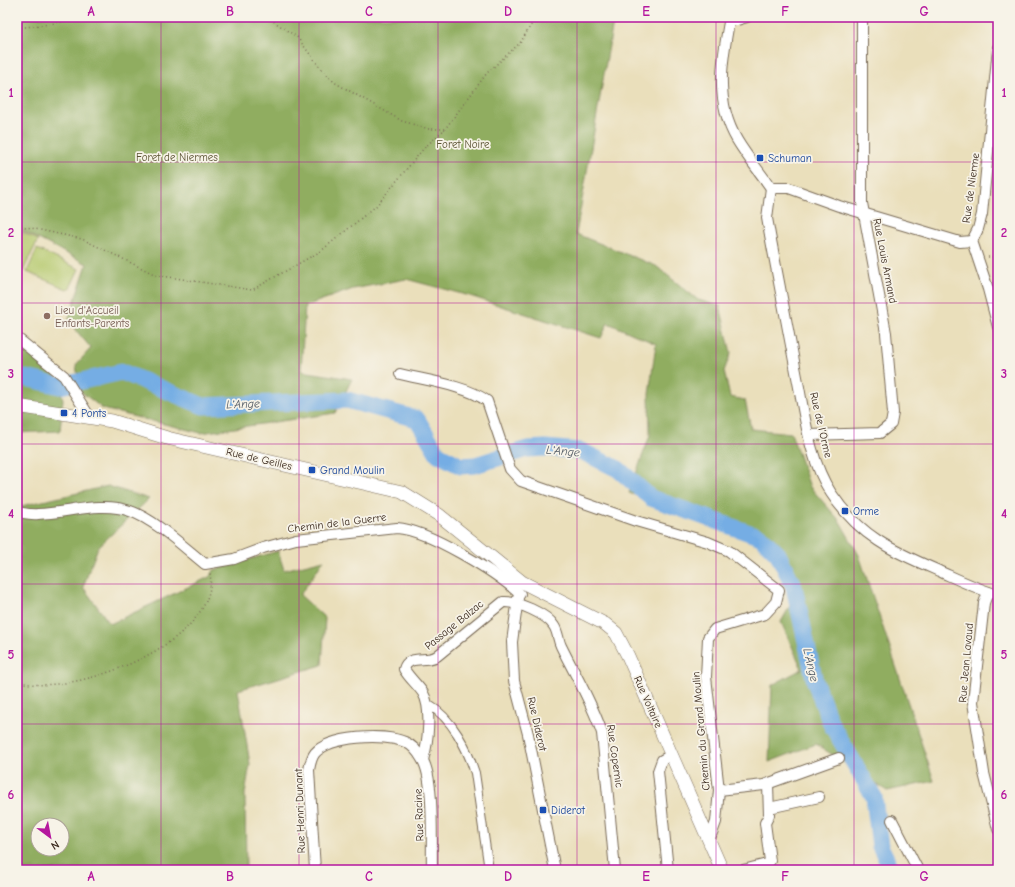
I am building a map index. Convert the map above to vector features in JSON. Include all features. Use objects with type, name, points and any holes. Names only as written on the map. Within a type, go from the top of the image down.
[{"type":"street","points":[[747,17],[737,20],[730,19],[722,57],[721,80],[726,115],[737,140],[771,188],[789,188],[864,213],[960,242],[972,241],[998,327]]},
{"type":"street","name":"Rue Louis Armand","points":[[809,435],[880,433],[891,424],[893,413],[886,333],[864,213],[862,176],[862,17]]},
{"type":"street","name":"Rue de Nierme","points":[[972,241],[978,229],[982,214],[998,48]]},
{"type":"street","name":"Rue de l'Orme","points":[[771,188],[767,218],[809,435],[819,468],[831,493],[845,511],[867,533],[896,553],[993,594]]},
{"type":"street","points":[[17,338],[64,376],[89,416]]},
{"type":"street","name":"Chemin du Grand Moulin","points":[[400,374],[463,390],[481,396],[487,401],[492,410],[510,469],[521,480],[636,521],[708,542],[729,551],[779,590],[776,602],[764,614],[715,629],[708,638],[706,677],[719,790],[716,822],[709,841]]},
{"type":"street","name":"Rue de Geilles","points":[[17,406],[89,416],[118,422],[167,438],[402,492],[439,515],[519,593]]},
{"type":"street","points":[[17,512],[38,514],[79,509],[112,508],[130,511],[149,521],[205,564],[209,564]]},
{"type":"street","name":"Chemin de la Guerre","points":[[209,564],[234,559],[263,548],[296,539],[397,528],[408,529],[422,533],[442,544],[507,582],[519,593]]},
{"type":"street","name":"Passage Balzac","points":[[489,870],[475,773],[472,762],[459,736],[436,710],[429,705],[423,694],[404,669],[408,661],[433,659],[499,603],[508,601],[519,593]]},
{"type":"street","name":"Rue Voltaire","points":[[519,593],[605,624],[616,633],[623,644],[722,870]]},
{"type":"street","name":"Rue Diderot","points":[[519,593],[512,642],[514,680],[528,734],[555,870]]},
{"type":"street","name":"Rue Copernic","points":[[519,593],[554,626],[560,644],[596,715],[602,733],[615,870]]},
{"type":"street","name":"Rue Jean Lavaud","points":[[993,594],[984,603],[973,702],[984,773],[998,830]]},
{"type":"street","points":[[423,760],[426,751],[429,705]]},
{"type":"street","name":"Rue Henri Dunant","points":[[315,870],[309,770],[314,753],[326,745],[339,740],[384,738],[404,742],[415,749],[423,760]]},
{"type":"street","points":[[668,870],[658,771],[662,760],[671,755]]},
{"type":"street","points":[[719,790],[768,784],[839,758]]},
{"type":"street","name":"Rue Racine","points":[[423,760],[429,777],[432,870]]},
{"type":"street","points":[[743,870],[767,864],[770,861],[765,823],[769,815],[768,784]]},
{"type":"street","points":[[769,808],[819,797]]},
{"type":"street","points":[[892,820],[918,870]]},
{"type":"path","points":[[17,28],[50,24],[86,17]]},
{"type":"path","points":[[268,17],[297,37],[319,66],[334,82],[402,121],[429,129],[445,129]]},
{"type":"path","points":[[17,225],[82,239],[156,275],[252,290],[322,251],[370,211],[424,148],[445,129],[488,73],[520,43],[536,17]]},
{"type":"path","points":[[17,681],[27,684],[71,683],[133,664],[164,646],[186,630],[203,607],[211,584],[209,564]]},
{"type":"green space","points":[[17,17],[614,17],[576,234],[656,266],[698,300],[720,306],[731,353],[724,371],[730,397],[745,400],[751,429],[791,433],[810,487],[839,520],[859,555],[934,781],[887,791],[816,744],[769,762],[772,685],[802,669],[781,622],[791,604],[779,562],[755,540],[629,493],[650,435],[649,394],[656,344],[608,323],[601,338],[470,296],[406,279],[353,289],[305,306],[301,371],[352,379],[335,413],[201,433],[103,409],[80,391],[76,365],[91,348],[68,321],[87,264],[17,228]]},
{"type":"green space","points":[[19,231],[38,240],[23,271],[17,268],[17,236]]},
{"type":"green space","points":[[37,249],[79,269],[69,290],[27,272]]},
{"type":"green space","points":[[17,346],[54,372],[63,399],[60,431],[17,433]]},
{"type":"green space","points":[[108,486],[149,499],[98,547],[83,587],[110,624],[211,576],[214,570],[278,551],[284,570],[324,560],[300,595],[325,618],[322,665],[238,690],[250,764],[245,794],[246,870],[17,870],[17,507]]},
{"type":"waterway","name":"L'Ange","points":[[17,376],[60,386],[122,372],[203,406],[347,400],[417,419],[438,454],[461,466],[475,465],[527,449],[545,448],[581,451],[618,469],[651,498],[761,537],[778,554],[794,587],[815,682],[831,724],[874,797],[880,846],[892,870]]},
{"type":"place","name":"Schuman","points":[[760,158]]},
{"type":"place","name":"Lieu d'Accueil Enfants-Parents","points":[[47,316]]},
{"type":"place","name":"4 Ponts","points":[[64,413]]},
{"type":"place","name":"Grand Moulin","points":[[312,470]]},
{"type":"place","name":"Orme","points":[[845,511]]},
{"type":"place","name":"Diderot","points":[[543,810]]},
{"type":"park label","name":"Foret Noire","points":[[463,144]]},
{"type":"park label","name":"Foret de Niermes","points":[[177,157]]}]
